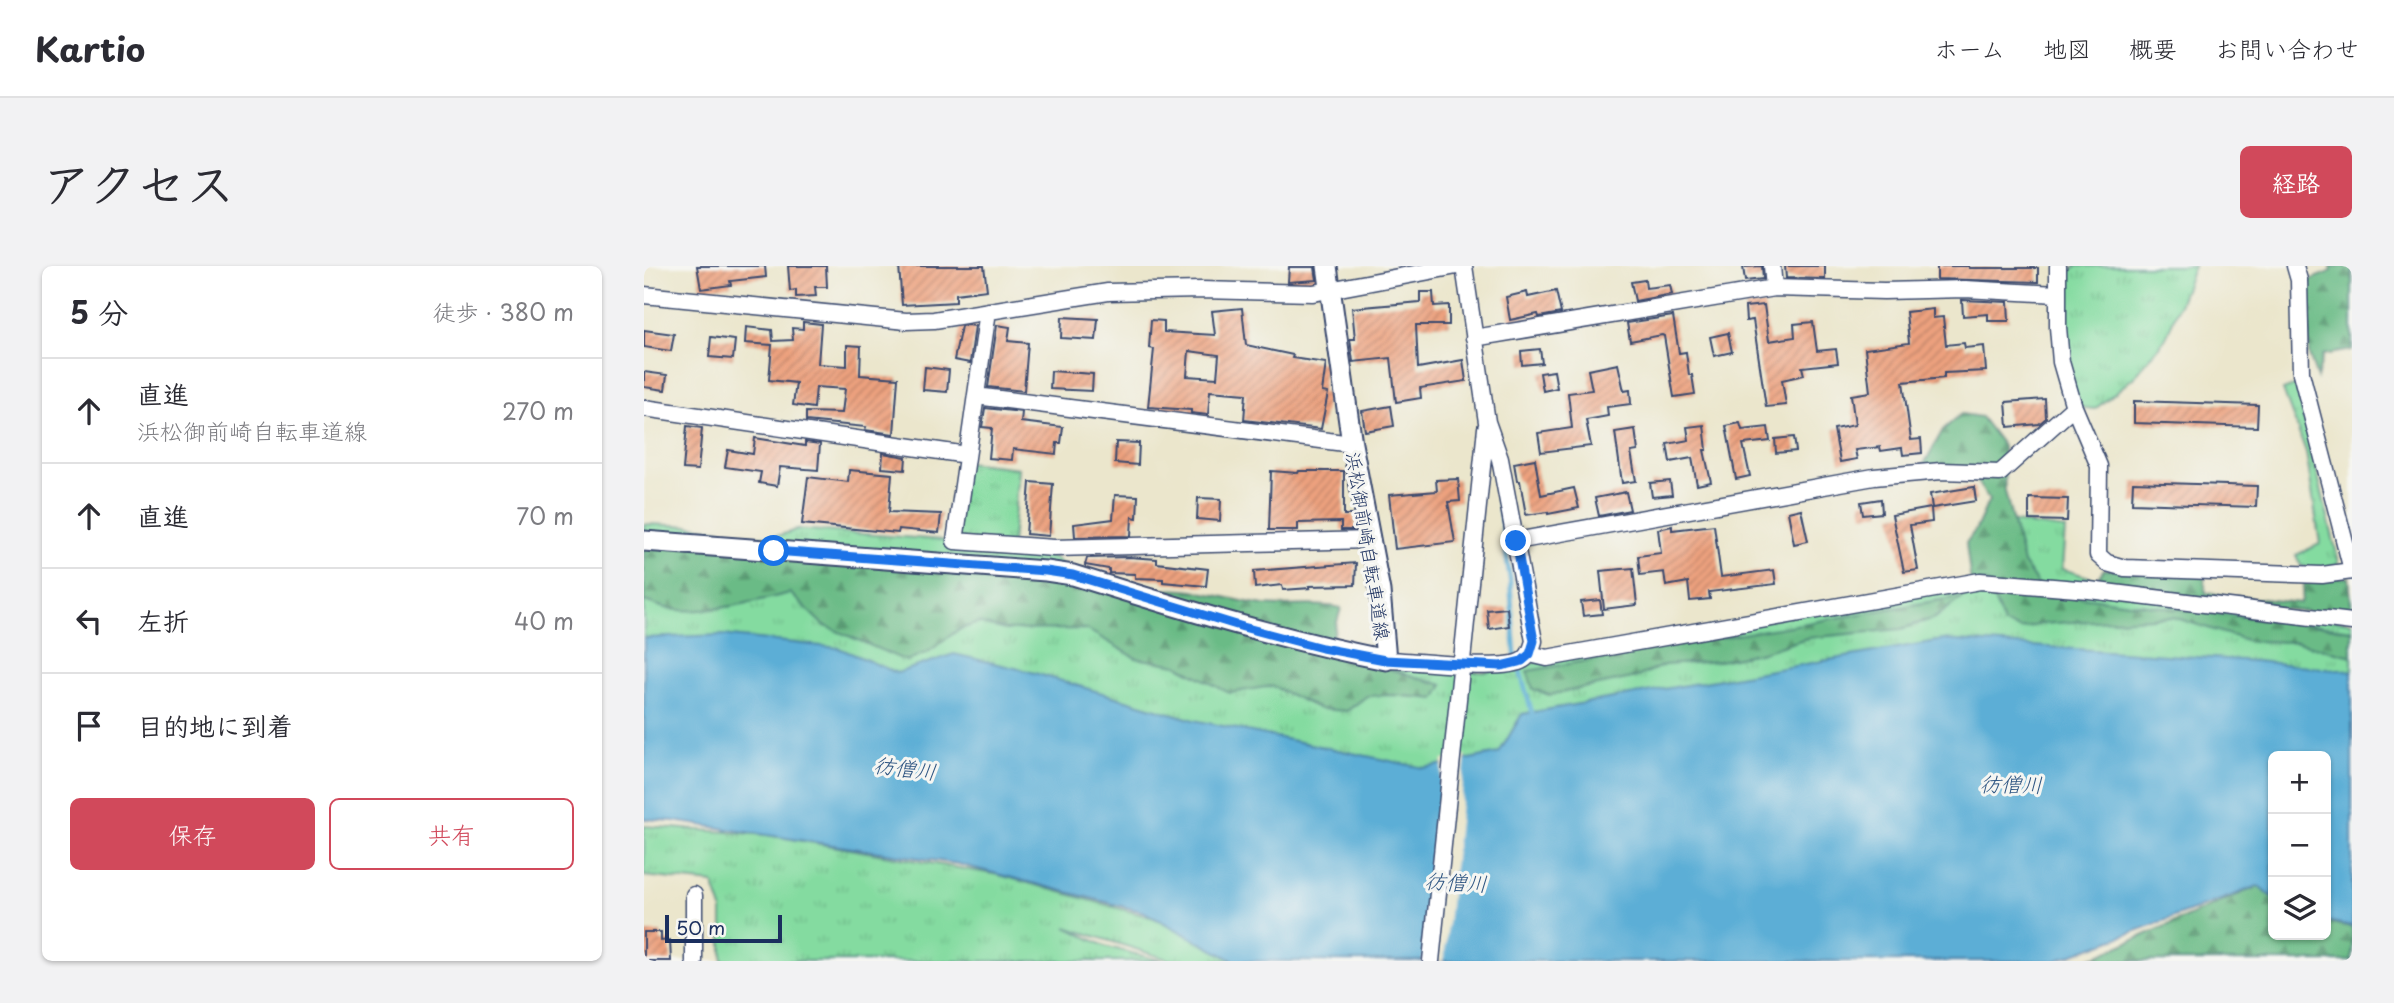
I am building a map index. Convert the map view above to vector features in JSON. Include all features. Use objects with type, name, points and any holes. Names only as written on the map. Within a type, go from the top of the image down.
[{"type":"main road","name":"浜松御前崎自転車道線","points":[[644,541],[1073,575],[1243,627],[1322,648],[1385,660],[1380,592],[1352,444],[1327,266]]},
{"type":"street","points":[[644,295],[906,321],[934,320],[1108,292],[1200,290],[1313,293],[1457,266]]},
{"type":"street","points":[[1385,660],[1461,669],[1501,666],[1522,661],[1530,654],[1534,641],[1500,458],[1487,422],[1464,266]]},
{"type":"street","points":[[1772,266],[1774,288]]},
{"type":"street","points":[[2058,266],[2061,362],[2074,407],[2099,466],[2098,555],[2107,563],[2125,568],[2314,575],[2352,571],[2301,373],[2299,280],[2295,266]]},
{"type":"street","points":[[1474,338],[1774,288],[1884,291],[1965,289],[2058,294]]},
{"type":"street","points":[[988,311],[955,541],[1054,548],[1370,540]]},
{"type":"street","points":[[976,396],[1352,444]]},
{"type":"street","points":[[1516,541],[1874,477],[1941,471],[2000,472],[2074,407]]},
{"type":"street","points":[[644,408],[967,456]]},
{"type":"street","points":[[1431,961],[1487,422]]},
{"type":"street","points":[[1530,654],[1547,658],[1980,581],[2089,590],[2352,622]]},
{"type":"street","points":[[694,895],[694,961]]},
{"type":"green space","points":[[2076,266],[2194,266],[2166,338],[2133,378],[2095,409],[2074,407],[2058,327],[2068,273]]},
{"type":"green space","points":[[2331,266],[2352,266],[2352,350],[2323,355],[2317,378],[2309,355],[2307,281],[2332,271]]},
{"type":"green space","points":[[2296,385],[2339,563],[2326,569],[2301,566],[2296,555],[2320,544],[2306,452],[2283,390]]},
{"type":"green space","points":[[1961,414],[1981,417],[2003,446],[2005,491],[2023,563],[2039,586],[2073,596],[2352,630],[2352,656],[2296,642],[2249,641],[2173,617],[2041,624],[2020,629],[2004,624],[1987,582],[1971,583],[1966,543],[1976,529],[1989,500],[1976,480],[1919,473],[1943,430]]},
{"type":"green space","points":[[966,462],[1018,468],[1012,545],[1055,558],[1073,575],[1378,662],[1421,670],[1485,672],[1971,583],[2006,521],[2065,529],[2062,569],[2167,600],[2352,622],[2352,674],[1424,768],[644,643],[644,524],[700,527],[761,536],[785,534],[797,529],[955,541]]},
{"type":"green space","points":[[644,541],[1073,575],[1161,601],[1164,590],[1177,590],[1202,592],[1265,605],[1332,606],[1341,608],[1331,643],[1236,623],[1443,685],[1435,699],[1393,695],[1367,696],[1347,711],[1320,709],[1272,686],[1229,693],[1177,665],[1136,658],[1086,629],[1005,630],[978,623],[958,630],[928,652],[906,661],[823,625],[790,593],[698,610],[664,608],[644,601]]},
{"type":"green space","points":[[2104,569],[2204,577],[2206,593],[2301,603],[2305,580],[2349,577],[2352,616],[2089,590]]},
{"type":"green space","points":[[1964,596],[1935,618],[1901,629],[1807,638],[1763,652],[1719,661],[1664,665],[1637,677],[1549,695],[1533,689],[1527,671]]},
{"type":"green space","points":[[644,826],[768,835],[999,875],[1154,918],[1252,961],[1173,961],[1066,927],[1105,946],[1162,961],[722,961],[722,909],[713,883],[644,876]]},
{"type":"green space","points":[[2258,886],[2268,893],[2268,940],[2331,940],[2331,923],[2352,927],[2352,961],[2085,961]]},
{"type":"water","name":"彷僧川","points":[[723,635],[839,648],[897,673],[954,654],[1028,671],[1194,720],[1424,768],[1499,753],[1522,714],[1942,640],[2256,661],[2352,671],[2352,926],[2331,922],[2331,751],[2268,751],[2268,893],[2258,886],[2055,961],[1234,961],[1144,912],[958,864],[673,821],[644,819],[644,638]]},
{"type":"pier","points":[[1466,756],[1444,961],[1423,961],[1443,760]]},
{"type":"building","points":[[697,266],[765,266],[766,277],[730,281],[731,285],[701,289]]},
{"type":"building","points":[[788,266],[826,266],[827,287],[815,287],[816,296],[796,297],[796,290],[790,291]]},
{"type":"building","points":[[899,266],[984,266],[987,290],[956,294],[956,302],[902,305]]},
{"type":"building","points":[[1762,266],[1763,279],[1745,281],[1743,267]]},
{"type":"building","points":[[1785,266],[1825,266],[1825,279],[1786,278]]},
{"type":"building","points":[[1937,266],[2038,268],[2038,282],[1937,279]]},
{"type":"building","points":[[1289,267],[1315,267],[1317,280],[1288,282]]},
{"type":"building","points":[[1645,280],[1646,288],[1670,285],[1672,294],[1635,301],[1631,282]]},
{"type":"building","points":[[1556,291],[1561,313],[1539,317],[1538,314],[1510,320],[1506,297],[1527,292],[1528,297]]},
{"type":"building","points":[[1420,292],[1433,292],[1434,306],[1449,305],[1449,325],[1416,325],[1418,368],[1463,360],[1466,381],[1420,388],[1421,398],[1396,402],[1391,358],[1353,362],[1350,339],[1355,339],[1352,308],[1420,302]]},
{"type":"building","points":[[1962,300],[2008,302],[2009,321],[1988,321],[1988,314],[1963,316]]},
{"type":"building","points":[[1764,305],[1769,341],[1795,337],[1794,324],[1813,322],[1817,351],[1836,349],[1838,363],[1802,367],[1804,375],[1782,380],[1786,405],[1766,407],[1753,320],[1746,321],[1745,307]]},
{"type":"building","points":[[1242,308],[1246,345],[1293,355],[1292,358],[1326,363],[1322,392],[1328,393],[1321,429],[1244,420],[1246,394],[1210,391],[1208,415],[1191,413],[1191,410],[1148,407],[1154,349],[1149,348],[1151,320],[1164,321],[1164,332],[1215,335],[1212,311]],"holes":[[[1189,351],[1219,355],[1217,378],[1187,376]]]},
{"type":"building","points":[[1933,309],[1933,318],[1943,317],[1946,345],[1964,343],[1965,348],[1984,346],[1986,371],[1944,373],[1944,378],[1903,382],[1911,440],[1921,439],[1922,453],[1903,455],[1902,448],[1881,451],[1880,447],[1855,450],[1857,459],[1840,462],[1834,429],[1855,425],[1851,395],[1870,392],[1865,349],[1909,343],[1906,312]]},
{"type":"building","points":[[1673,316],[1679,353],[1686,352],[1695,394],[1674,397],[1664,336],[1630,341],[1627,323]]},
{"type":"building","points":[[1062,317],[1098,319],[1096,340],[1061,338]]},
{"type":"building","points":[[803,322],[821,324],[818,364],[847,366],[847,345],[861,346],[860,375],[898,378],[894,434],[865,430],[866,427],[806,421],[806,412],[842,413],[845,389],[816,387],[814,408],[793,405],[796,383],[769,380],[772,345],[745,343],[746,327],[772,330],[773,341],[793,340],[792,328],[803,329]]},
{"type":"building","points":[[997,325],[1010,327],[1008,341],[1028,343],[1024,391],[988,387]]},
{"type":"building","points":[[961,326],[975,326],[970,363],[954,360]]},
{"type":"building","points":[[644,330],[674,334],[671,351],[644,347]]},
{"type":"building","points":[[1728,333],[1732,352],[1714,356],[1710,337]]},
{"type":"building","points":[[711,337],[735,340],[733,359],[709,357]]},
{"type":"building","points":[[1540,349],[1542,363],[1522,365],[1521,351]]},
{"type":"building","points":[[1618,364],[1624,391],[1630,390],[1631,404],[1607,407],[1608,416],[1586,420],[1591,446],[1541,452],[1538,433],[1572,428],[1568,393],[1592,390],[1588,370]]},
{"type":"building","points":[[925,367],[949,370],[947,392],[923,390]]},
{"type":"building","points":[[1051,371],[1093,374],[1092,391],[1050,389]]},
{"type":"building","points":[[1554,371],[1557,388],[1543,391],[1540,373]]},
{"type":"building","points":[[644,372],[667,375],[665,390],[644,387]]},
{"type":"building","points":[[2045,399],[2046,418],[2039,424],[2008,427],[2006,402]]},
{"type":"building","points":[[2134,401],[2258,405],[2257,427],[2134,423]]},
{"type":"building","points":[[1391,406],[1394,426],[1365,431],[1362,411]]},
{"type":"building","points":[[985,408],[1022,412],[1021,422],[1063,427],[1056,454],[1013,449],[1012,460],[989,458],[992,428],[982,427]]},
{"type":"building","points":[[1740,423],[1742,430],[1768,427],[1770,441],[1743,444],[1750,476],[1736,479],[1726,426]]},
{"type":"building","points":[[1704,425],[1707,450],[1704,450],[1711,482],[1697,485],[1692,458],[1670,462],[1667,444],[1689,440],[1687,427]]},
{"type":"building","points":[[687,426],[702,428],[698,470],[683,469]]},
{"type":"building","points":[[1635,429],[1638,451],[1631,452],[1636,481],[1622,483],[1615,432]]},
{"type":"building","points":[[1794,437],[1796,451],[1776,453],[1775,439]]},
{"type":"building","points":[[755,438],[805,446],[805,442],[820,444],[818,470],[780,467],[777,486],[759,483],[761,472],[725,467],[728,450],[753,454]]},
{"type":"building","points":[[1116,442],[1139,443],[1138,465],[1115,463]]},
{"type":"building","points":[[883,453],[906,457],[905,470],[882,468]]},
{"type":"building","points":[[1535,459],[1541,495],[1574,488],[1579,508],[1526,515],[1514,463]]},
{"type":"building","points":[[849,470],[892,474],[889,512],[941,514],[939,533],[899,529],[898,533],[802,524],[808,477],[848,482]]},
{"type":"building","points":[[1271,471],[1344,471],[1344,515],[1353,515],[1356,530],[1341,530],[1341,522],[1298,523],[1298,530],[1269,530]]},
{"type":"building","points":[[1458,479],[1460,501],[1448,502],[1455,542],[1395,549],[1389,495],[1437,491],[1436,480]]},
{"type":"building","points":[[1670,481],[1672,495],[1652,497],[1650,483]]},
{"type":"building","points":[[1030,482],[1053,484],[1049,536],[1026,534]]},
{"type":"building","points":[[2133,482],[2257,486],[2256,507],[2132,503]]},
{"type":"building","points":[[1974,487],[1976,501],[1932,508],[1930,494]]},
{"type":"building","points":[[1626,492],[1630,510],[1599,516],[1595,498]]},
{"type":"building","points":[[1115,495],[1138,496],[1137,518],[1132,517],[1131,536],[1075,537],[1074,524],[1113,519]]},
{"type":"building","points":[[1198,498],[1221,499],[1220,521],[1197,519]]},
{"type":"building","points":[[2029,498],[2068,499],[2067,521],[2029,520]]},
{"type":"building","points":[[1881,499],[1882,513],[1863,515],[1861,502]]},
{"type":"building","points":[[1931,508],[1932,522],[1910,525],[1918,570],[1904,572],[1892,515]]},
{"type":"building","points":[[1801,509],[1808,541],[1794,544],[1788,512]]},
{"type":"building","points":[[1714,525],[1721,577],[1774,570],[1776,584],[1709,592],[1710,599],[1690,601],[1688,582],[1666,586],[1664,572],[1640,575],[1638,556],[1661,553],[1658,529]]},
{"type":"building","points":[[1087,558],[1157,559],[1157,563],[1208,569],[1206,586],[1163,582],[1163,579],[1135,578],[1135,574],[1109,573],[1109,569],[1085,565]]},
{"type":"building","points":[[1356,563],[1355,585],[1309,586],[1310,588],[1283,590],[1282,585],[1255,588],[1254,571]]},
{"type":"building","points":[[1633,568],[1637,605],[1604,609],[1600,571]]},
{"type":"building","points":[[1600,600],[1602,614],[1583,616],[1581,602]]},
{"type":"building","points":[[1507,608],[1509,626],[1489,629],[1487,610]]},
{"type":"building","points":[[644,932],[661,932],[661,941],[670,940],[671,961],[644,961]]},
{"type":"waterway","points":[[1497,494],[1510,579],[1515,654],[1533,716]]},
{"type":"route","points":[[774,551],[1073,575],[1322,648],[1385,660],[1501,666],[1522,661],[1530,654],[1534,641],[1516,541]]}]
